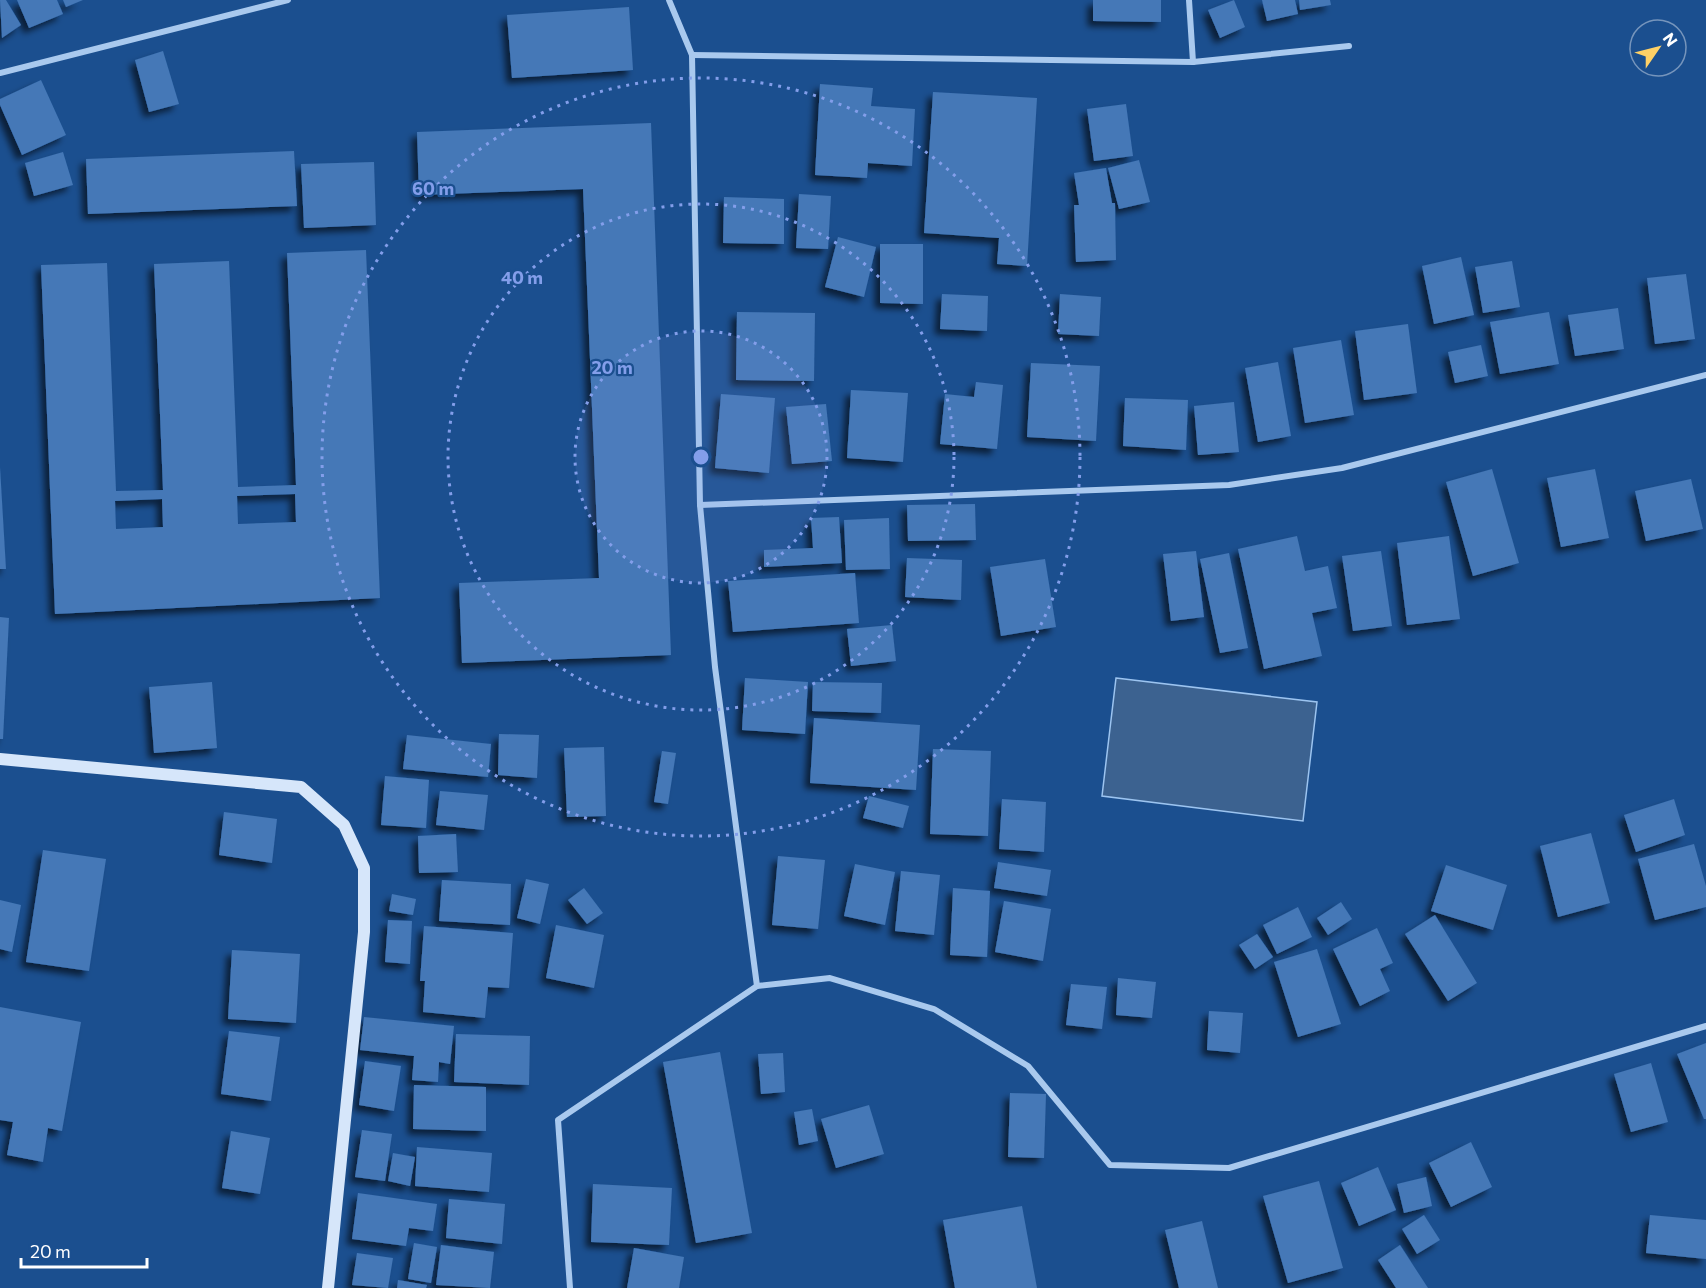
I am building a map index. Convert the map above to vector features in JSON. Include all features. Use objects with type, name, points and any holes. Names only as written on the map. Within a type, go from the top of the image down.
[{"type":"street","points":[[0,73],[288,0]]},
{"type":"street","points":[[669,0],[692,55],[700,505],[715,667],[757,986]]},
{"type":"street","points":[[1189,0],[1193,62]]},
{"type":"street","points":[[692,55],[1193,62],[1349,46]]},
{"type":"street","points":[[700,505],[1229,485],[1342,468],[1706,375]]},
{"type":"street","points":[[0,759],[301,787],[344,825],[364,868],[364,932],[328,1288]]},
{"type":"street","points":[[570,1288],[558,1120],[757,986],[830,978],[934,1008],[1028,1066],[1110,1165],[1229,1168],[1706,1026]]},
{"type":"water","points":[[1116,678],[1317,702],[1303,821],[1102,796]]},
{"type":"building","points":[[0,0],[6,0],[21,25],[2,38]]},
{"type":"building","points":[[17,0],[57,0],[63,14],[29,28]]},
{"type":"building","points":[[63,0],[83,0],[66,7]]},
{"type":"building","points":[[1093,0],[1161,0],[1161,22],[1093,21]]},
{"type":"building","points":[[1234,0],[1245,27],[1220,38],[1208,10]]},
{"type":"building","points":[[1262,0],[1295,0],[1298,14],[1267,21]]},
{"type":"building","points":[[1299,0],[1330,0],[1331,5],[1300,10]]},
{"type":"building","points":[[629,7],[633,70],[512,78],[507,15]]},
{"type":"building","points":[[163,51],[179,104],[149,112],[135,60]]},
{"type":"building","points":[[41,80],[66,135],[22,155],[0,105],[0,99]]},
{"type":"building","points":[[820,84],[873,88],[871,106],[915,109],[912,166],[868,163],[867,178],[815,175]]},
{"type":"building","points":[[933,92],[1037,98],[1027,266],[997,264],[999,238],[924,233]]},
{"type":"building","points":[[1126,104],[1133,156],[1094,161],[1087,109]]},
{"type":"building","points":[[651,123],[671,655],[462,663],[459,583],[599,578],[583,189],[419,195],[417,132]]},
{"type":"building","points":[[294,151],[297,206],[88,214],[86,159]]},
{"type":"building","points":[[63,152],[73,185],[34,196],[25,163]]},
{"type":"building","points":[[1139,160],[1150,202],[1119,209],[1108,168]]},
{"type":"building","points":[[374,162],[376,225],[304,228],[301,164]]},
{"type":"building","points":[[1106,168],[1112,203],[1115,203],[1116,260],[1076,262],[1074,205],[1079,205],[1074,173]]},
{"type":"building","points":[[799,194],[831,196],[828,249],[796,248]]},
{"type":"building","points":[[724,197],[784,199],[784,244],[723,243]]},
{"type":"building","points":[[838,237],[876,247],[864,297],[825,287]]},
{"type":"building","points":[[880,244],[923,244],[923,304],[880,303]]},
{"type":"building","points":[[366,250],[380,598],[55,614],[41,265],[107,263],[116,491],[163,490],[154,264],[229,261],[238,487],[296,485],[287,253]],"holes":[[[295,494],[296,522],[238,524],[237,496]],[[162,499],[163,527],[116,529],[115,501]]]},
{"type":"building","points":[[1461,257],[1474,315],[1434,324],[1422,266]]},
{"type":"building","points":[[1512,261],[1520,307],[1483,313],[1475,267]]},
{"type":"building","points":[[1686,274],[1695,339],[1655,344],[1647,278]]},
{"type":"building","points":[[942,294],[988,296],[987,331],[940,329]]},
{"type":"building","points":[[1060,294],[1101,297],[1099,336],[1058,334]]},
{"type":"building","points":[[1618,308],[1624,349],[1575,356],[1568,315]]},
{"type":"building","points":[[737,312],[815,313],[814,381],[736,380]]},
{"type":"building","points":[[1549,312],[1559,364],[1500,374],[1490,322]]},
{"type":"building","points":[[1408,324],[1417,393],[1364,400],[1355,331]]},
{"type":"building","points":[[1341,340],[1354,415],[1305,423],[1293,348]]},
{"type":"building","points":[[1481,345],[1488,376],[1455,383],[1448,352]]},
{"type":"building","points":[[1278,362],[1291,436],[1258,442],[1245,368]]},
{"type":"building","points":[[1031,363],[1100,366],[1096,441],[1027,437]]},
{"type":"building","points":[[976,382],[1003,385],[997,449],[940,444],[945,394],[974,397]]},
{"type":"building","points":[[851,390],[908,393],[903,462],[847,458]]},
{"type":"building","points":[[721,394],[775,398],[769,473],[715,468]]},
{"type":"building","points":[[1125,398],[1188,400],[1186,450],[1123,446]]},
{"type":"building","points":[[1234,402],[1239,452],[1198,455],[1194,406]]},
{"type":"building","points":[[826,404],[832,461],[792,464],[786,407]]},
{"type":"building","points":[[0,467],[6,569],[0,569]]},
{"type":"building","points":[[1492,469],[1519,563],[1473,576],[1446,482]]},
{"type":"building","points":[[1595,469],[1609,538],[1561,547],[1547,478]]},
{"type":"building","points":[[1691,479],[1703,529],[1646,541],[1635,491]]},
{"type":"building","points":[[975,504],[976,540],[908,541],[907,505]]},
{"type":"building","points":[[839,517],[842,563],[764,567],[764,550],[813,548],[811,518]]},
{"type":"building","points":[[889,518],[890,569],[846,570],[844,520]]},
{"type":"building","points":[[1297,536],[1305,571],[1328,566],[1337,608],[1312,613],[1322,656],[1264,669],[1238,549]]},
{"type":"building","points":[[1449,536],[1460,619],[1407,625],[1397,543]]},
{"type":"building","points":[[1196,551],[1204,617],[1171,621],[1163,554]]},
{"type":"building","points":[[1381,551],[1392,626],[1353,631],[1342,556]]},
{"type":"building","points":[[1229,553],[1248,648],[1220,653],[1200,559]]},
{"type":"building","points":[[907,558],[962,560],[961,600],[905,597]]},
{"type":"building","points":[[1045,559],[1056,627],[1001,636],[990,567]]},
{"type":"building","points":[[855,573],[859,623],[733,632],[728,581]]},
{"type":"building","points":[[0,617],[9,618],[3,739],[0,739]]},
{"type":"building","points":[[892,625],[896,661],[851,666],[847,629]]},
{"type":"building","points":[[745,678],[808,682],[805,734],[742,730]]},
{"type":"building","points":[[212,682],[217,748],[154,753],[149,687]]},
{"type":"building","points":[[813,682],[882,683],[881,713],[812,711]]},
{"type":"building","points":[[814,718],[920,725],[916,790],[810,783]]},
{"type":"building","points":[[499,734],[539,735],[537,778],[498,775]]},
{"type":"building","points":[[407,735],[491,744],[488,777],[403,769]]},
{"type":"building","points":[[604,747],[606,816],[567,817],[564,748]]},
{"type":"building","points":[[933,749],[991,751],[988,836],[930,834]]},
{"type":"building","points":[[662,751],[676,753],[668,804],[654,802]]},
{"type":"building","points":[[385,776],[429,780],[426,828],[381,825]]},
{"type":"building","points":[[440,791],[488,795],[484,830],[436,825]]},
{"type":"building","points":[[869,796],[909,806],[903,828],[863,818]]},
{"type":"building","points":[[1002,799],[1046,802],[1044,852],[999,849]]},
{"type":"building","points":[[1674,799],[1685,835],[1636,852],[1624,815]]},
{"type":"building","points":[[224,812],[277,819],[272,863],[219,855]]},
{"type":"building","points":[[1591,833],[1610,903],[1558,917],[1540,846]]},
{"type":"building","points":[[456,834],[458,872],[419,873],[418,836]]},
{"type":"building","points":[[1694,844],[1706,886],[1706,907],[1655,920],[1638,859]]},
{"type":"building","points":[[43,850],[106,859],[89,971],[26,962]]},
{"type":"building","points":[[778,856],[825,860],[818,929],[772,925]]},
{"type":"building","points":[[998,862],[1051,870],[1047,896],[994,888]]},
{"type":"building","points":[[855,864],[895,872],[885,925],[844,916]]},
{"type":"building","points":[[1446,865],[1507,885],[1493,930],[1431,911]]},
{"type":"building","points":[[901,871],[940,875],[934,935],[895,931]]},
{"type":"building","points":[[526,879],[549,884],[540,924],[517,918]]},
{"type":"building","points":[[442,880],[511,884],[510,925],[439,921]]},
{"type":"building","points":[[584,888],[603,913],[587,924],[568,900]]},
{"type":"building","points":[[953,888],[990,891],[987,957],[950,955]]},
{"type":"building","points":[[392,894],[416,899],[413,915],[389,911]]},
{"type":"building","points":[[0,900],[21,905],[12,952],[0,949]]},
{"type":"building","points":[[1004,901],[1051,909],[1043,961],[995,952]]},
{"type":"building","points":[[1341,902],[1352,919],[1328,935],[1317,918]]},
{"type":"building","points":[[1298,907],[1312,937],[1277,954],[1263,925]]},
{"type":"building","points":[[1435,915],[1477,983],[1448,1001],[1405,934]]},
{"type":"building","points":[[388,920],[412,921],[410,964],[385,962]]},
{"type":"building","points":[[556,925],[604,935],[594,988],[546,978]]},
{"type":"building","points":[[424,926],[513,933],[509,988],[488,987],[485,1018],[423,1012],[425,981],[420,981]]},
{"type":"building","points":[[1377,928],[1393,963],[1380,969],[1390,991],[1360,1006],[1333,949]]},
{"type":"building","points":[[1257,934],[1273,957],[1255,969],[1239,945]]},
{"type":"building","points":[[1317,949],[1341,1024],[1298,1037],[1274,962]]},
{"type":"building","points":[[232,950],[300,954],[296,1023],[228,1019]]},
{"type":"building","points":[[1118,978],[1156,982],[1152,1018],[1116,1015]]},
{"type":"building","points":[[1071,984],[1107,987],[1102,1029],[1066,1025]]},
{"type":"building","points":[[0,1007],[81,1022],[62,1131],[48,1128],[43,1162],[7,1155],[13,1122],[0,1120]]},
{"type":"building","points":[[1209,1011],[1243,1013],[1240,1053],[1207,1050]]},
{"type":"building","points":[[364,1017],[454,1026],[450,1064],[439,1062],[438,1082],[412,1080],[414,1056],[360,1050]]},
{"type":"building","points":[[229,1031],[280,1037],[271,1101],[221,1094]]},
{"type":"building","points":[[456,1034],[530,1036],[529,1085],[454,1082]]},
{"type":"building","points":[[1706,1043],[1706,1119],[1704,1119],[1677,1054]]},
{"type":"building","points":[[720,1052],[752,1233],[696,1243],[663,1062]]},
{"type":"building","points":[[783,1053],[785,1092],[761,1094],[758,1054]]},
{"type":"building","points":[[365,1061],[401,1066],[394,1111],[359,1105]]},
{"type":"building","points":[[1651,1063],[1668,1122],[1631,1132],[1614,1074]]},
{"type":"building","points":[[414,1085],[486,1087],[486,1131],[413,1129]]},
{"type":"building","points":[[1010,1093],[1046,1094],[1044,1158],[1008,1157]]},
{"type":"building","points":[[869,1105],[884,1154],[836,1168],[821,1119]]},
{"type":"building","points":[[812,1109],[818,1141],[799,1145],[794,1112]]},
{"type":"building","points":[[362,1130],[392,1134],[385,1181],[355,1177]]},
{"type":"building","points":[[231,1131],[270,1138],[260,1194],[222,1188]]},
{"type":"building","points":[[1471,1142],[1492,1187],[1451,1207],[1429,1163]]},
{"type":"building","points":[[417,1147],[492,1153],[489,1192],[415,1186]]},
{"type":"building","points":[[393,1153],[415,1157],[410,1186],[388,1181]]},
{"type":"building","points":[[1378,1167],[1396,1210],[1359,1226],[1341,1183]]},
{"type":"building","points":[[1426,1177],[1432,1206],[1404,1213],[1397,1184]]},
{"type":"building","points":[[1319,1181],[1343,1268],[1288,1283],[1263,1196]]},
{"type":"building","points":[[593,1184],[672,1188],[669,1245],[591,1242]]},
{"type":"building","points":[[358,1193],[437,1204],[433,1231],[409,1228],[406,1246],[352,1239]]},
{"type":"building","points":[[449,1199],[505,1204],[502,1244],[446,1238]]},
{"type":"building","points":[[1022,1206],[1037,1288],[955,1288],[943,1220]]},
{"type":"building","points":[[1424,1215],[1440,1240],[1417,1254],[1402,1229]]},
{"type":"building","points":[[1650,1215],[1706,1220],[1706,1259],[1646,1253]]},
{"type":"building","points":[[1202,1221],[1218,1288],[1179,1288],[1165,1230]]},
{"type":"building","points":[[414,1243],[437,1247],[431,1283],[408,1279]]},
{"type":"building","points":[[441,1245],[494,1252],[490,1288],[436,1285]]},
{"type":"building","points":[[1400,1245],[1428,1288],[1396,1288],[1378,1260]]},
{"type":"building","points":[[634,1248],[684,1257],[679,1288],[627,1288]]},
{"type":"building","points":[[357,1253],[393,1258],[388,1288],[352,1285]]},
{"type":"building","points":[[398,1280],[427,1285],[426,1288],[397,1288]]}]
